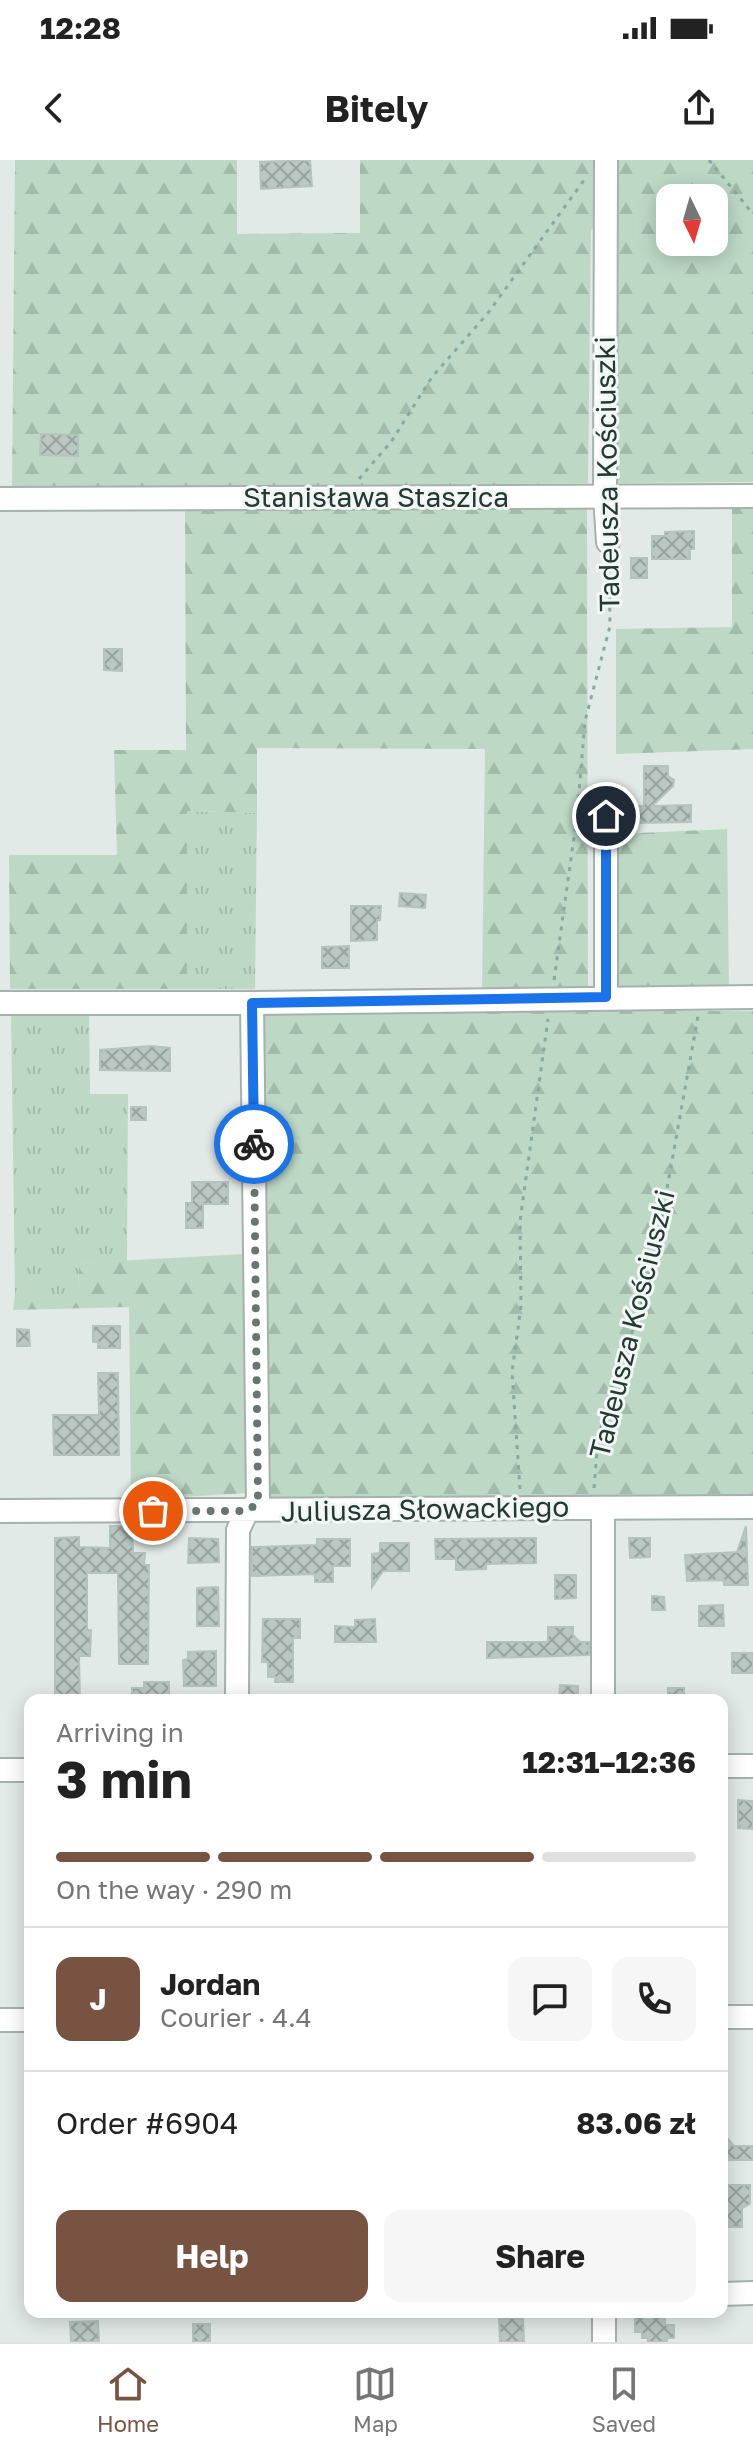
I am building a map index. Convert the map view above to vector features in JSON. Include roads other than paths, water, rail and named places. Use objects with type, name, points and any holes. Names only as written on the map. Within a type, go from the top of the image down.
[{"type":"street","name":"Tadeusza Kościuszki","points":[[598,166],[608,542]]},
{"type":"street","name":"Stanisława Staszica","points":[[0,499],[753,496]]},
{"type":"street","points":[[606,816],[606,997]]},
{"type":"street","points":[[0,1003],[753,997]]},
{"type":"street","points":[[237,1694],[238,1530],[247,1511],[258,1503],[252,1003]]},
{"type":"street","name":"Juliusza Słowackiego","points":[[0,1511],[753,1507]]},
{"type":"street","points":[[603,1508],[603,1694]]},
{"type":"street","points":[[728,1766],[753,1766]]},
{"type":"street","points":[[0,1770],[24,1770]]},
{"type":"street","points":[[728,2017],[753,2017]]},
{"type":"street","points":[[0,2020],[24,2020]]},
{"type":"street","points":[[728,2294],[753,2293]]},
{"type":"street","points":[[604,2318],[604,2342]]}]
